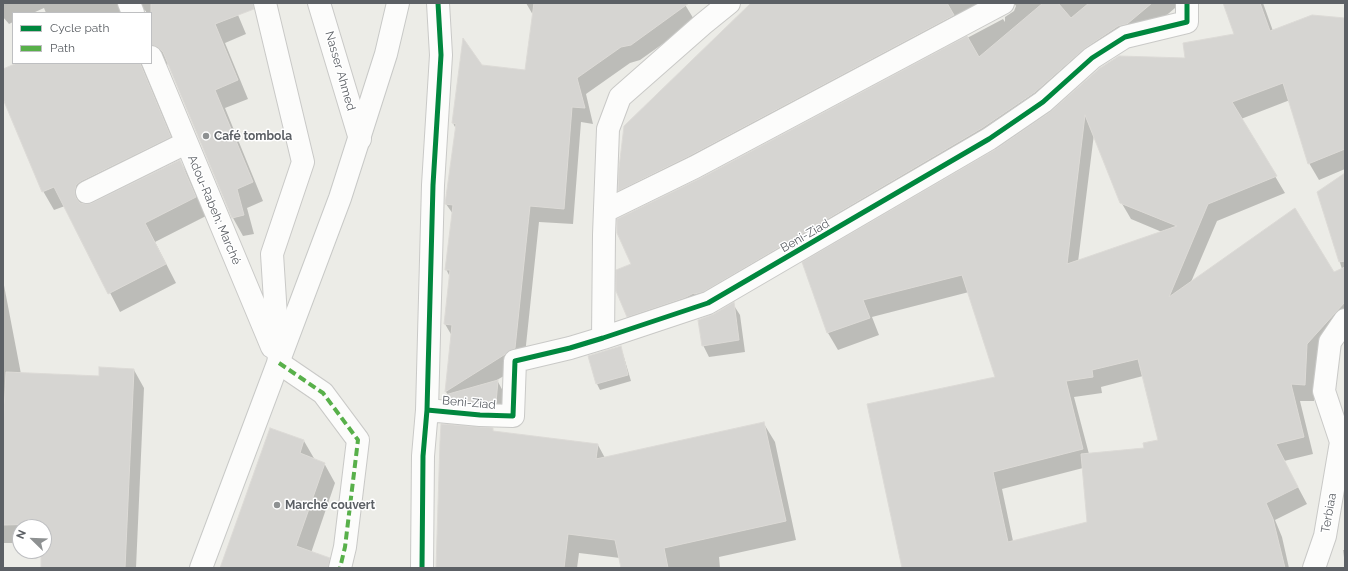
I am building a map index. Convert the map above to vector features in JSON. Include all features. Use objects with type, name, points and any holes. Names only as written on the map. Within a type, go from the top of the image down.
[{"type":"street","points":[[265,3],[303,162],[272,254],[279,362]]},
{"type":"street","name":"Nasser Ahmed","points":[[319,3],[360,138]]},
{"type":"street","points":[[201,568],[340,198],[386,54],[398,3]]},
{"type":"street","points":[[422,568],[423,456],[427,410],[433,185],[441,55],[438,3]]},
{"type":"street","points":[[603,338],[604,235],[608,129],[620,97],[729,3]]},
{"type":"street","points":[[605,211],[702,163],[1003,3]]},
{"type":"street","name":"Beni-Ziad","points":[[427,410],[480,415],[513,416],[514,361],[570,348],[708,303],[831,233],[989,139],[1043,102],[1092,58],[1125,37],[1188,22],[1187,3]]},
{"type":"street","name":"Adou-Rabeh; Marché","points":[[152,59],[279,362]]},
{"type":"street","points":[[87,192],[186,143]]},
{"type":"street","name":"Terbiaa","points":[[1314,568],[1325,536],[1341,442],[1324,391],[1330,342],[1345,320]]},
{"type":"street","points":[[279,362],[323,393],[358,440],[345,547],[340,568]]},
{"type":"building","name":"Café tombola","points":[[151,3],[253,3],[254,9],[215,24],[238,80],[215,90],[253,182],[237,189],[244,215],[232,218],[163,52],[158,47],[152,45]]},
{"type":"building","points":[[534,3],[689,3],[631,45],[621,47],[577,78],[585,108],[572,107],[564,209],[530,206],[515,348],[445,392],[452,325],[444,324],[450,270],[445,270],[453,205],[445,204],[456,124],[452,123],[463,38],[482,65],[525,70]]},
{"type":"building","points":[[751,3],[947,3],[954,15],[689,156],[618,191],[624,126]]},
{"type":"building","points":[[1043,3],[1058,3],[1071,18],[1089,3],[1152,3],[1127,24],[1118,26],[1085,48],[1035,92],[982,128],[703,292],[694,293],[684,298],[627,317],[616,291],[616,270],[631,264],[617,233],[617,219],[701,178],[967,36],[979,57]]},
{"type":"building","points":[[1223,3],[1260,3],[1270,31],[1312,15],[1345,18],[1345,149],[1308,164],[1283,83],[1232,102],[1277,176],[1208,204],[1169,297],[1295,208],[1334,272],[1345,267],[1345,302],[1307,344],[1305,385],[1291,384],[1304,437],[1276,444],[1298,487],[1266,503],[1273,519],[1285,568],[902,568],[867,404],[995,377],[962,275],[863,300],[870,318],[827,333],[802,262],[996,149],[1050,112],[1100,68],[1119,56],[1185,58],[1183,43],[1234,34]],"holes":[[[1085,115],[1120,203],[1177,226],[1067,264]],[[1138,359],[1158,440],[1143,443],[1144,448],[1081,454],[1087,522],[1008,542],[993,472],[1083,449],[1066,381],[1093,377],[1092,370]]]},
{"type":"building","points":[[15,64],[140,64],[171,137],[81,181],[76,185],[75,192],[76,198],[80,203],[92,203],[180,160],[196,197],[145,223],[166,264],[108,294],[54,187],[42,192],[3,99],[3,69]]},
{"type":"building","points":[[1345,173],[1345,261],[1339,262],[1317,192]]},
{"type":"building","points":[[734,302],[739,340],[702,346],[698,320],[714,314]]},
{"type":"building","points":[[621,346],[628,375],[596,384],[588,356]]},
{"type":"building","points":[[99,367],[134,369],[125,568],[41,568],[41,559],[52,559],[52,519],[12,519],[12,525],[3,525],[3,430],[6,372],[99,376]]},
{"type":"building","points":[[498,380],[496,403],[444,399],[445,395]]},
{"type":"building","points":[[764,422],[786,521],[664,548],[668,568],[621,568],[615,540],[568,534],[564,568],[436,568],[441,424],[493,428],[493,431],[598,444],[596,459]]},
{"type":"building","name":"Marché couvert","points":[[270,428],[304,440],[300,453],[325,463],[296,546],[330,558],[328,568],[220,568]]},
{"type":"marked path","points":[[279,363],[323,393],[358,440],[345,547],[340,568]]},
{"type":"cycle path","points":[[422,568],[423,456],[427,410],[433,185],[441,55],[438,3]]},
{"type":"cycle path","points":[[427,410],[480,415],[513,416],[515,361],[570,348],[708,303],[989,139],[1043,102],[1092,58],[1125,37],[1187,22],[1187,3]]},
{"type":"place","name":"Café tombola","points":[[206,136]]},
{"type":"place","name":"Marché couvert","points":[[277,505]]}]
